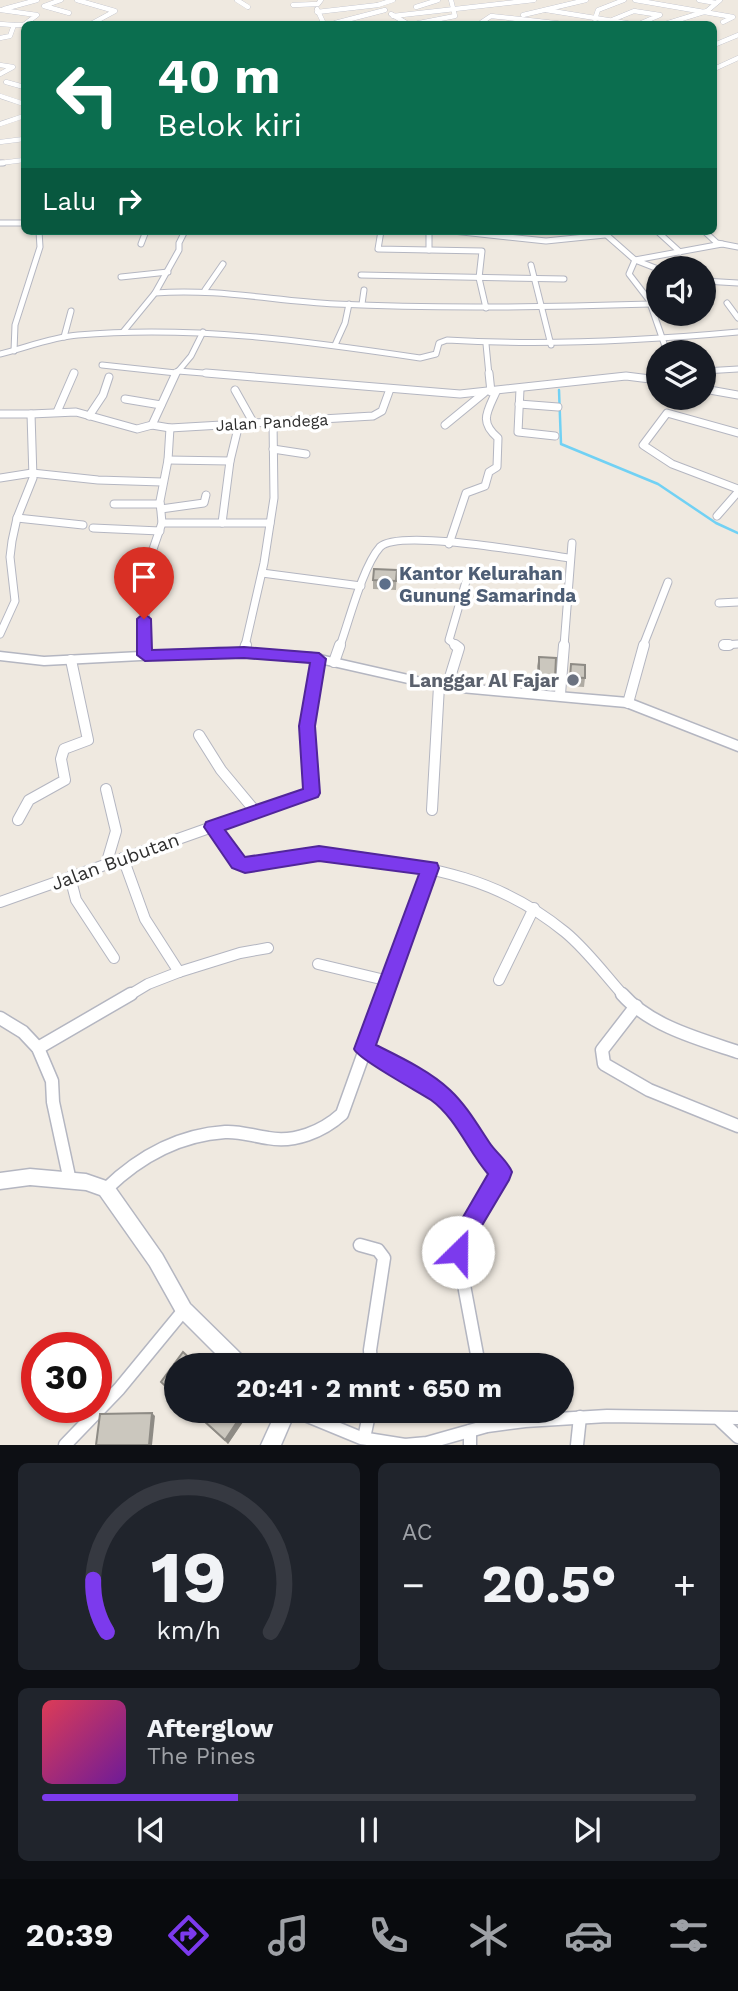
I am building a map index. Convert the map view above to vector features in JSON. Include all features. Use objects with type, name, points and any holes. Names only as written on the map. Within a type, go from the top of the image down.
[{"type":"street","points":[[0,10],[37,0]]},
{"type":"street","points":[[61,0],[44,6],[69,13]]},
{"type":"street","points":[[77,0],[115,11],[97,21]]},
{"type":"street","points":[[237,0],[248,7]]},
{"type":"street","points":[[373,0],[403,21]]},
{"type":"street","points":[[317,12],[378,5],[393,0]]},
{"type":"street","points":[[405,12],[438,0]]},
{"type":"street","points":[[483,3],[517,0]]},
{"type":"street","points":[[392,15],[453,4],[534,0]]},
{"type":"street","points":[[515,17],[586,0]]},
{"type":"street","points":[[595,19],[598,10],[624,0]]},
{"type":"street","points":[[635,0],[733,17],[723,22]]},
{"type":"street","points":[[699,0],[718,1]]},
{"type":"street","points":[[675,21],[707,11],[718,1]]},
{"type":"street","points":[[293,5],[319,2],[317,12],[322,21]]},
{"type":"street","points":[[483,3],[491,16]]},
{"type":"street","points":[[429,21],[455,16],[453,4]]},
{"type":"street","points":[[0,10],[37,14],[29,21]]},
{"type":"street","points":[[345,21],[386,10]]},
{"type":"street","points":[[546,10],[611,21],[635,11],[660,15],[646,21]]},
{"type":"street","points":[[484,21],[491,16],[543,21]]},
{"type":"street","points":[[717,23],[738,19]]},
{"type":"street","points":[[0,24],[21,25]]},
{"type":"street","points":[[0,38],[10,36],[14,25]]},
{"type":"street","points":[[717,44],[738,35]]},
{"type":"street","points":[[717,68],[738,58]]},
{"type":"street","points":[[0,65],[21,70]]},
{"type":"street","points":[[0,74],[13,67]]},
{"type":"street","points":[[13,83],[21,79]]},
{"type":"street","points":[[6,82],[21,86]]},
{"type":"street","points":[[0,96],[21,103]]},
{"type":"street","points":[[15,121],[21,118]]},
{"type":"street","points":[[0,124],[21,121]]},
{"type":"street","points":[[0,142],[21,139]]},
{"type":"street","points":[[0,163],[21,160]]},
{"type":"street","points":[[0,223],[21,223]]},
{"type":"street","points":[[14,351],[15,325],[40,247],[39,235]]},
{"type":"street","points":[[141,244],[144,235]]},
{"type":"street","points":[[123,332],[155,293],[168,272],[183,235]]},
{"type":"street","points":[[380,235],[378,249],[482,251],[480,278],[486,308]]},
{"type":"street","points":[[428,235],[429,250]]},
{"type":"street","points":[[490,235],[546,241],[589,235]]},
{"type":"street","points":[[605,235],[635,260],[646,264]]},
{"type":"street","points":[[661,235],[680,252]]},
{"type":"street","points":[[710,235],[722,244]]},
{"type":"street","points":[[635,260],[722,244],[738,247]]},
{"type":"street","points":[[635,260],[629,274],[646,292]]},
{"type":"street","points":[[205,290],[223,264]]},
{"type":"street","points":[[531,265],[551,345]]},
{"type":"street","points":[[121,277],[168,272]]},
{"type":"street","points":[[361,275],[564,279]]},
{"type":"street","points":[[716,282],[738,284]]},
{"type":"street","points":[[155,293],[205,290],[349,304],[486,308],[646,304]]},
{"type":"street","points":[[362,304],[364,290]]},
{"type":"street","points":[[727,303],[738,318]]},
{"type":"street","points":[[335,345],[345,323],[349,304]]},
{"type":"street","points":[[64,337],[71,311]]},
{"type":"street","points":[[659,326],[663,340],[738,332]]},
{"type":"street","points":[[0,354],[64,337],[123,332],[232,333],[421,358],[436,354],[439,343],[443,341],[551,345],[646,341]]},
{"type":"street","points":[[152,425],[177,372],[191,356],[203,332]]},
{"type":"street","points":[[449,544],[466,494],[485,486],[489,472],[497,467],[498,438],[488,431],[486,424],[490,392],[486,344]]},
{"type":"street","points":[[102,365],[390,389],[490,392],[626,376],[646,378]]},
{"type":"street","points":[[716,370],[738,369]]},
{"type":"street","points":[[57,412],[74,373]]},
{"type":"street","points":[[89,416],[103,395],[109,377]]},
{"type":"street","name":"Jalan Pandega","points":[[0,414],[76,412],[138,429],[152,425],[170,428],[373,416],[382,411],[390,389]]},
{"type":"street","points":[[520,389],[518,432],[555,436]]},
{"type":"street","points":[[235,390],[253,422]]},
{"type":"street","points":[[716,391],[738,395]]},
{"type":"street","points":[[445,425],[490,392]]},
{"type":"street","points":[[125,400],[161,405]]},
{"type":"street","points":[[519,404],[558,407]]},
{"type":"street","points":[[0,634],[15,601],[12,547],[17,518],[32,473],[31,414]]},
{"type":"street","points":[[717,516],[738,491],[668,462],[650,453],[643,445],[650,431],[667,414],[738,433]]},
{"type":"street","points":[[244,652],[274,498],[273,421]]},
{"type":"street","points":[[222,523],[230,461],[239,424]]},
{"type":"street","points":[[145,655],[146,592],[151,555],[161,527],[162,482],[168,460],[170,428]]},
{"type":"street","points":[[273,449],[306,454]]},
{"type":"street","points":[[168,460],[230,461]]},
{"type":"street","points":[[0,478],[32,473],[98,480],[162,482]]},
{"type":"street","points":[[114,504],[160,506],[204,503],[206,495]]},
{"type":"street","points":[[17,518],[83,525]]},
{"type":"street","points":[[93,528],[270,523]]},
{"type":"street","points":[[334,662],[371,560],[382,545],[395,540],[426,539],[570,558]]},
{"type":"street","points":[[561,694],[572,543]]},
{"type":"street","points":[[0,548],[12,547]]},
{"type":"street","points":[[261,573],[361,586]]},
{"type":"street","points":[[432,810],[436,772],[434,749],[443,687],[459,648],[449,640],[467,578],[456,575]]},
{"type":"street","points":[[628,703],[642,649],[668,582]]},
{"type":"street","points":[[719,603],[738,601]]},
{"type":"street","points":[[724,645],[738,644]]},
{"type":"street","points":[[0,656],[22,660],[71,660],[244,652],[319,659],[443,687],[561,694],[628,703],[738,746]]},
{"type":"street","name":"Jalan Bubutan","points":[[0,902],[312,793],[307,726],[319,659]]},
{"type":"street","points":[[18,820],[29,800],[65,780],[61,759],[64,749],[88,740],[71,660]]},
{"type":"street","points":[[199,735],[221,770],[256,813]]},
{"type":"street","points":[[106,789],[116,831],[106,865]]},
{"type":"street","points":[[212,827],[233,857],[245,866],[319,854],[430,868],[491,885],[534,908],[568,934],[636,1006],[682,1032],[738,1052]]},
{"type":"street","points":[[123,858],[145,919],[179,972]]},
{"type":"street","points":[[107,1189],[129,1168],[172,1144],[200,1135],[238,1132],[274,1139],[299,1136],[334,1124],[342,1114],[430,868]]},
{"type":"street","points":[[70,877],[76,900],[114,958]]},
{"type":"street","points":[[499,980],[534,908]]},
{"type":"street","points":[[38,1048],[148,984],[240,953],[268,948]]},
{"type":"street","points":[[318,964],[389,981]]},
{"type":"street","points":[[636,1006],[602,1050],[604,1064],[662,1096],[738,1126]]},
{"type":"street","points":[[0,1018],[23,1032],[38,1048],[52,1081],[53,1102],[70,1181]]},
{"type":"street","points":[[364,1049],[442,1096],[501,1172],[460,1241],[458,1252],[477,1353]]},
{"type":"street","points":[[0,1181],[30,1177],[86,1182],[107,1189],[156,1260],[184,1310],[228,1353]]},
{"type":"street","points":[[360,1245],[378,1250],[384,1258],[370,1353]]},
{"type":"street","points":[[65,1445],[119,1389],[184,1310]]},
{"type":"street","points":[[326,1423],[385,1444],[429,1443],[470,1438],[486,1426],[580,1417],[619,1415],[720,1420],[738,1418]]},
{"type":"street","points":[[578,1445],[580,1417]]},
{"type":"street","points":[[720,1420],[738,1437]]},
{"type":"street","points":[[271,1445],[281,1423]]},
{"type":"street","points":[[365,1438],[368,1423]]},
{"type":"building","points":[[374,569],[397,570],[396,581],[373,580]]},
{"type":"building","points":[[539,657],[556,658],[555,678],[539,677]]},
{"type":"building","points":[[571,664],[585,665],[585,678],[570,677]]},
{"type":"building","points":[[152,1413],[149,1445],[96,1445],[99,1423],[112,1423],[112,1414]]},
{"type":"building","points":[[206,1423],[236,1423],[225,1440]]},
{"type":"waterway","points":[[559,390],[561,444],[658,484],[716,523],[738,533]]},
{"type":"place","name":"Kantor Kelurahan Gunung Samarinda","points":[[385,584]]},
{"type":"place","name":"Langgar Al Fajar","points":[[573,680]]},
{"type":"route","points":[[144,619],[145,655],[244,652],[319,659],[307,726],[312,793],[212,827],[239,863],[245,866],[319,854],[335,854],[430,868],[364,1049],[442,1096],[501,1172],[460,1241],[458,1252]]}]
